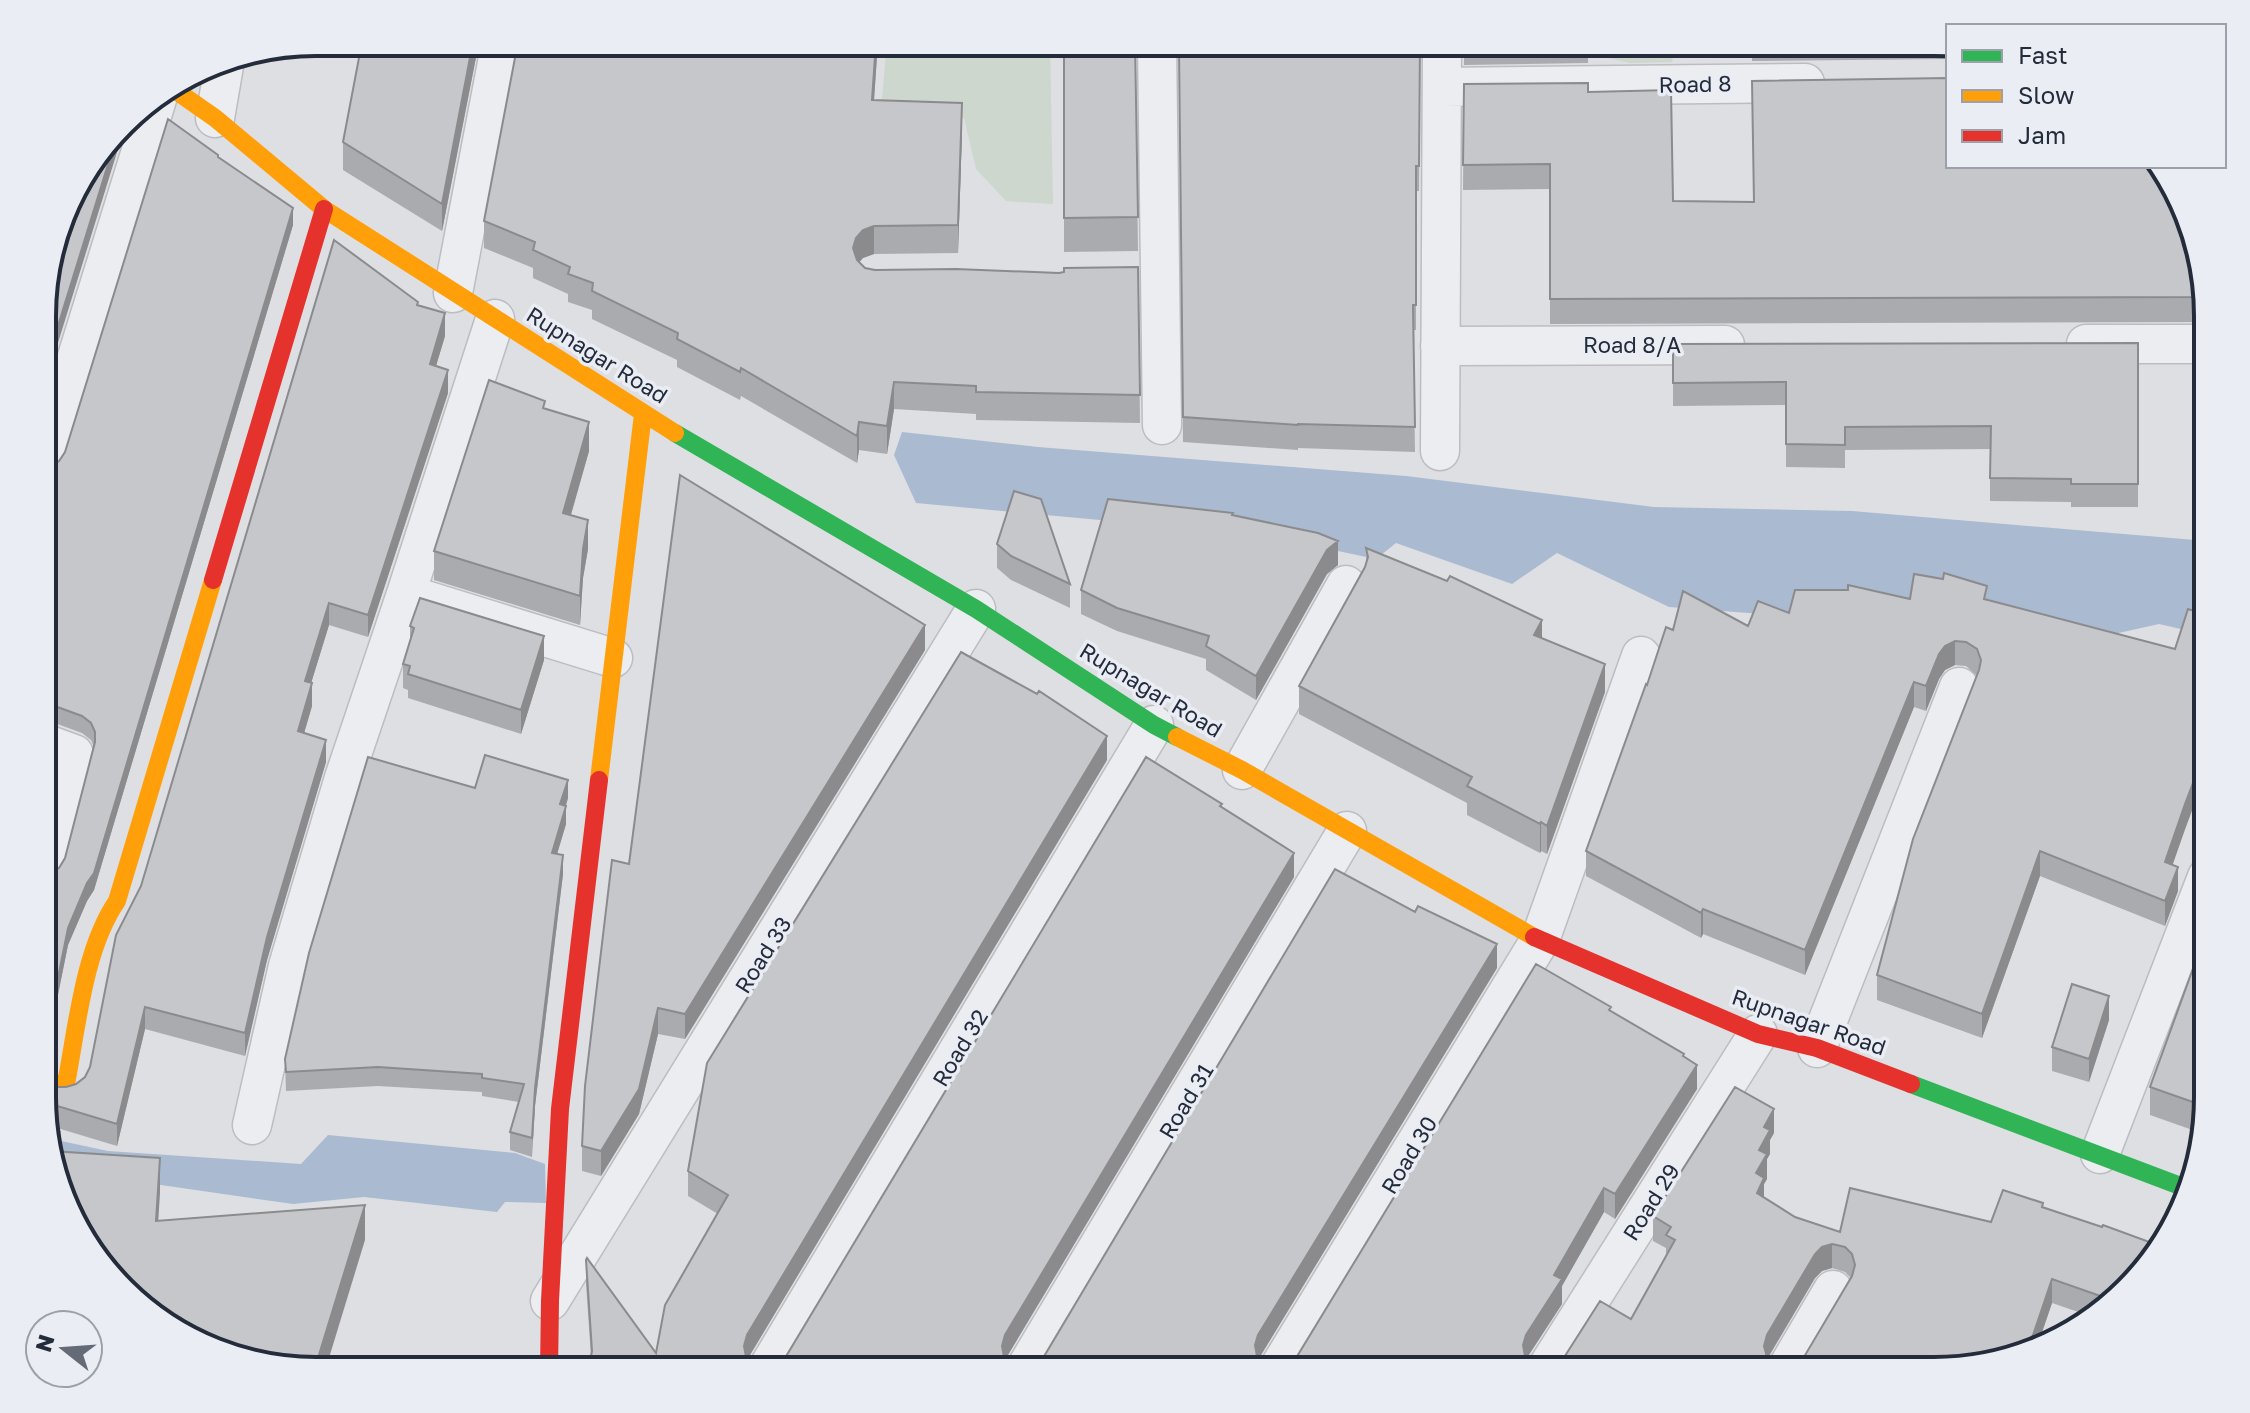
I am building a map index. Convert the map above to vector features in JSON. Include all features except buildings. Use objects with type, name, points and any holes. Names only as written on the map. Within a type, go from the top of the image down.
[{"type":"street","points":[[1156,56],[1144,274],[1162,425]]},
{"type":"street","points":[[1440,451],[1442,56]]},
{"type":"street","points":[[453,293],[498,57]]},
{"type":"street","points":[[215,118],[223,74]]},
{"type":"street","name":"Road 8","points":[[1442,87],[1837,82]]},
{"type":"street","name":"Rupnagar Road","points":[[181,94],[215,118],[324,209],[643,414],[976,609],[1154,725],[1242,770],[1540,940],[1758,1034],[1817,1048],[2178,1185]]},
{"type":"street","points":[[56,424],[152,115]]},
{"type":"street","points":[[56,1084],[66,1084],[92,950],[117,901],[324,209]]},
{"type":"street","points":[[252,1125],[288,966],[344,778],[495,319]]},
{"type":"street","points":[[2047,344],[2193,344]]},
{"type":"street","name":"Road 8/A","points":[[1440,346],[1760,345]]},
{"type":"street","points":[[549,1357],[560,1109],[643,414]]},
{"type":"street","points":[[1242,770],[1346,585]]},
{"type":"street","points":[[406,594],[613,658]]},
{"type":"street","name":"Road 33","points":[[550,1301],[976,609]]},
{"type":"street","name":"Road 30","points":[[1286,1356],[1540,940],[1641,656]]},
{"type":"street","points":[[1817,1048],[1959,687]]},
{"type":"street","name":"Road 32","points":[[775,1357],[1154,725]]},
{"type":"street","points":[[56,747],[74,754],[56,823]]},
{"type":"street","name":"Road 31","points":[[1033,1357],[1347,831]]},
{"type":"street","points":[[2100,1154],[2193,913]]},
{"type":"street","name":"Road 29","points":[[1554,1356],[1758,1034]]},
{"type":"street","points":[[1794,1356],[1833,1290]]},
{"type":"shaded area","points":[[1600,56],[1673,56],[1672,62],[1630,63]]},
{"type":"shaded area","points":[[886,57],[1050,57],[1053,204],[1006,201],[976,169],[964,118],[880,121]]},
{"type":"water","points":[[902,432],[1038,447],[1406,476],[1654,507],[1852,511],[2193,540],[2193,632],[2159,624],[2114,634],[1900,609],[1775,615],[1669,607],[1557,553],[1512,584],[1396,543],[1376,559],[1262,535],[916,503],[894,455]]},
{"type":"water","points":[[58,1130],[61,1131],[61,1141],[108,1151],[301,1164],[328,1135],[515,1153],[545,1164],[546,1203],[505,1202],[497,1212],[364,1197],[293,1204],[68,1174]]},
{"type":"traffic: fast","points":[[675,433],[976,609],[1177,737]]},
{"type":"traffic: fast","points":[[1911,1084],[2178,1185]]},
{"type":"traffic: slow","points":[[181,94],[215,118],[324,209],[675,433]]},
{"type":"traffic: slow","points":[[599,780],[643,414]]},
{"type":"traffic: slow","points":[[56,1084],[66,1084],[89,965],[106,920],[117,901],[213,580]]},
{"type":"traffic: slow","points":[[1177,737],[1242,770],[1534,937]]},
{"type":"traffic: jam","points":[[213,580],[324,209]]},
{"type":"traffic: jam","points":[[549,1357],[560,1109],[599,780]]},
{"type":"traffic: jam","points":[[1534,937],[1758,1034],[1817,1048],[1911,1084]]}]
